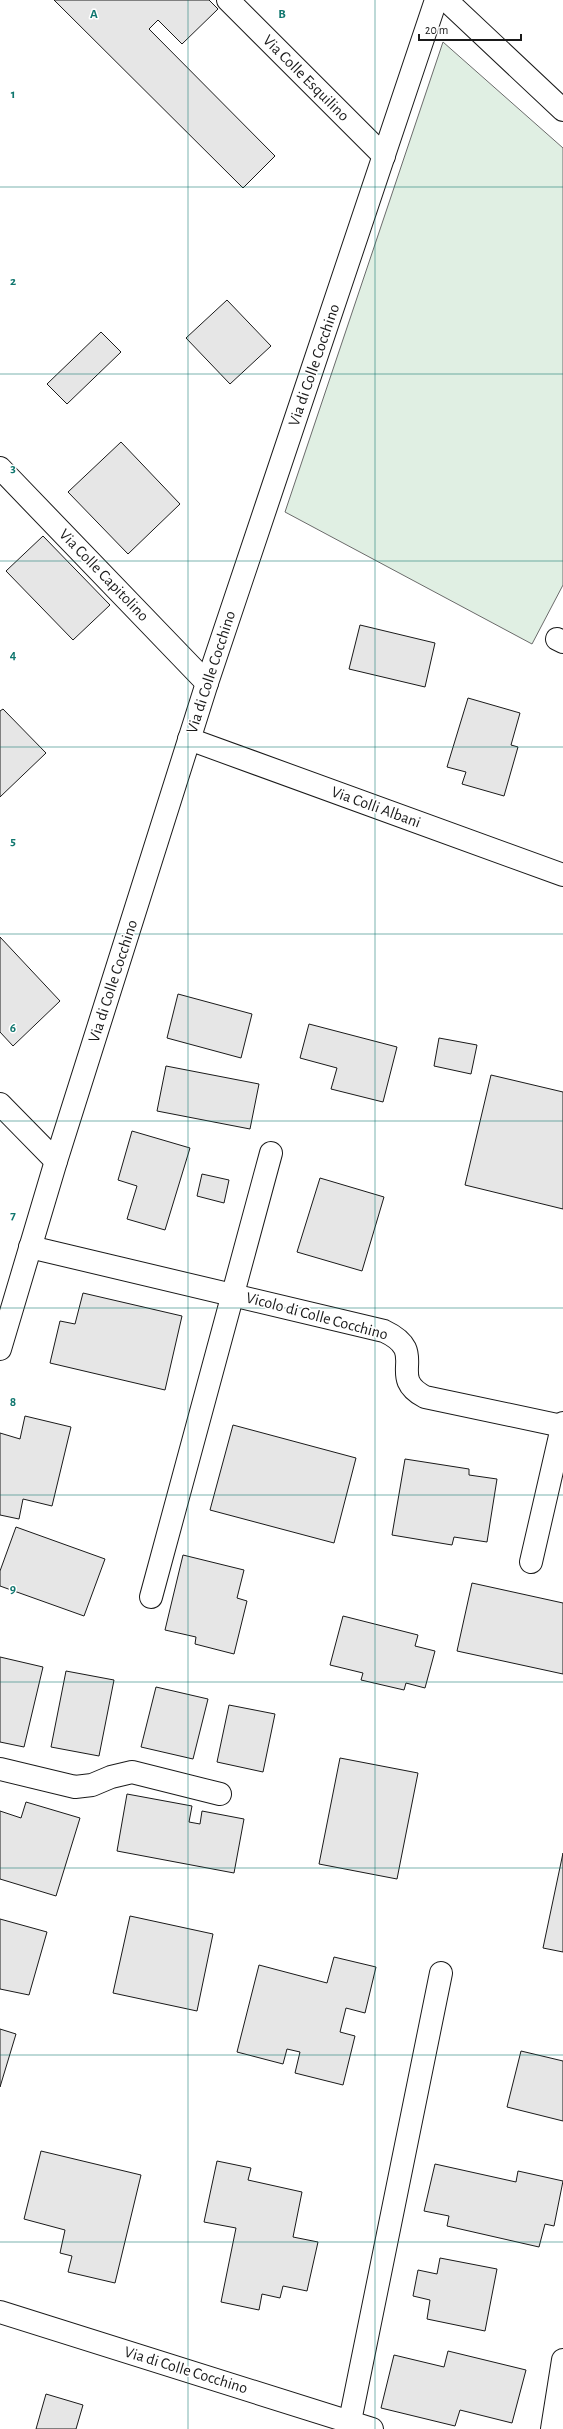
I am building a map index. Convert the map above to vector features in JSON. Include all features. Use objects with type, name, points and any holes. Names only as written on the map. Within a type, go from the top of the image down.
[{"type":"street","name":"Via Colle Esquilino","points":[[228,0],[384,156]]},
{"type":"street","name":"Via di Colle Cocchino","points":[[0,1349],[56,1161],[190,740],[207,682],[436,0]]},
{"type":"street","points":[[446,0],[563,110]]},
{"type":"street","name":"Via Colle Capitolino","points":[[0,468],[207,682]]},
{"type":"street","name":"Via Colli Albani","points":[[190,740],[563,875]]},
{"type":"street","points":[[0,1104],[56,1161]]},
{"type":"street","points":[[151,1597],[271,1153]]},
{"type":"street","name":"Vicolo di Colle Cocchino","points":[[30,1247],[384,1331],[396,1337],[404,1345],[408,1355],[407,1370],[409,1386],[425,1396],[563,1425],[531,1562]]},
{"type":"street","points":[[0,1769],[75,1787],[92,1785],[111,1777],[132,1772],[220,1794]]},
{"type":"street","points":[[350,2421],[441,1973]]},
{"type":"street","name":"Via di Colle Cocchino","points":[[0,2312],[372,2429]]},
{"type":"street","points":[[552,2429],[563,2360]]},
{"type":"green space","points":[[443,42],[563,148],[563,585],[532,644],[285,512]]},
{"type":"building","points":[[54,0],[209,0],[218,9],[182,44],[158,20],[149,29],[275,156],[243,188]]},
{"type":"building","points":[[227,300],[271,346],[230,384],[186,338]]},
{"type":"building","points":[[101,332],[121,352],[67,404],[47,384]]},
{"type":"building","points":[[121,442],[180,504],[128,554],[68,492]]},
{"type":"building","points":[[43,536],[110,605],[73,640],[6,571]]},
{"type":"building","points":[[360,625],[435,643],[425,687],[349,669]]},
{"type":"building","points":[[468,698],[520,713],[511,745],[518,747],[504,796],[462,784],[466,772],[447,767]]},
{"type":"building","points":[[3,709],[46,753],[0,797],[0,711]]},
{"type":"building","points":[[0,937],[60,1001],[13,1046],[0,1032]]},
{"type":"building","points":[[178,994],[252,1014],[241,1058],[167,1038]]},
{"type":"building","points":[[309,1024],[397,1047],[383,1102],[331,1089],[337,1068],[300,1058]]},
{"type":"building","points":[[439,1038],[477,1045],[471,1074],[434,1066]]},
{"type":"building","points":[[166,1066],[259,1084],[250,1129],[157,1111]]},
{"type":"building","points":[[491,1075],[563,1092],[563,1209],[465,1185]]},
{"type":"building","points":[[132,1131],[190,1148],[165,1230],[127,1219],[137,1186],[118,1180]]},
{"type":"building","points":[[202,1174],[229,1180],[224,1203],[197,1196]]},
{"type":"building","points":[[320,1178],[384,1197],[362,1271],[297,1252]]},
{"type":"building","points":[[83,1293],[182,1316],[165,1390],[50,1363],[60,1321],[75,1324]]},
{"type":"building","points":[[25,1416],[71,1427],[52,1506],[23,1499],[19,1519],[0,1515],[0,1433],[20,1439]]},
{"type":"building","points":[[233,1425],[356,1458],[334,1543],[210,1510]]},
{"type":"building","points":[[405,1459],[469,1469],[469,1475],[497,1479],[487,1542],[454,1537],[452,1545],[392,1535]]},
{"type":"building","points":[[16,1527],[105,1559],[84,1616],[0,1586],[0,1571]]},
{"type":"building","points":[[183,1555],[244,1570],[237,1598],[247,1601],[234,1654],[195,1644],[196,1637],[165,1630]]},
{"type":"building","points":[[472,1583],[563,1603],[563,1674],[457,1651]]},
{"type":"building","points":[[343,1616],[418,1635],[415,1646],[435,1651],[425,1688],[406,1683],[404,1690],[361,1680],[363,1673],[330,1665]]},
{"type":"building","points":[[0,1657],[43,1667],[24,1747],[0,1742]]},
{"type":"building","points":[[66,1671],[114,1680],[99,1756],[51,1747]]},
{"type":"building","points":[[156,1687],[208,1699],[193,1759],[141,1747]]},
{"type":"building","points":[[229,1705],[275,1714],[263,1772],[217,1762]]},
{"type":"building","points":[[340,1758],[418,1773],[397,1879],[319,1864]]},
{"type":"building","points":[[127,1794],[192,1806],[189,1822],[200,1824],[202,1811],[244,1819],[234,1873],[117,1851]]},
{"type":"building","points":[[26,1802],[80,1818],[56,1896],[0,1879],[0,1811],[21,1818]]},
{"type":"building","points":[[563,1853],[563,1952],[543,1948]]},
{"type":"building","points":[[130,1916],[213,1934],[197,2011],[113,1993]]},
{"type":"building","points":[[0,1919],[47,1932],[29,1995],[0,1989]]},
{"type":"building","points":[[334,1957],[376,1967],[365,2013],[346,2008],[340,2032],[355,2036],[343,2085],[295,2073],[300,2052],[287,2049],[283,2064],[237,2052],[259,1965],[327,1983]]},
{"type":"building","points":[[0,2029],[16,2034],[0,2087]]},
{"type":"building","points":[[521,2051],[563,2061],[563,2121],[507,2107]]},
{"type":"building","points":[[41,2151],[141,2175],[115,2283],[68,2272],[72,2256],[60,2253],[65,2230],[24,2219]]},
{"type":"building","points":[[217,2161],[251,2168],[248,2180],[302,2192],[293,2237],[318,2242],[307,2291],[283,2286],[280,2298],[262,2294],[259,2310],[221,2302],[236,2228],[204,2222]]},
{"type":"building","points":[[435,2164],[516,2182],[518,2171],[563,2181],[554,2226],[545,2224],[539,2247],[447,2226],[449,2216],[424,2211]]},
{"type":"building","points":[[440,2258],[497,2269],[485,2331],[427,2319],[430,2300],[413,2296],[418,2270],[437,2274]]},
{"type":"building","points":[[448,2351],[526,2370],[512,2423],[460,2410],[455,2426],[381,2408],[394,2355],[444,2367]]},
{"type":"building","points":[[46,2394],[83,2405],[76,2429],[36,2429]]}]
